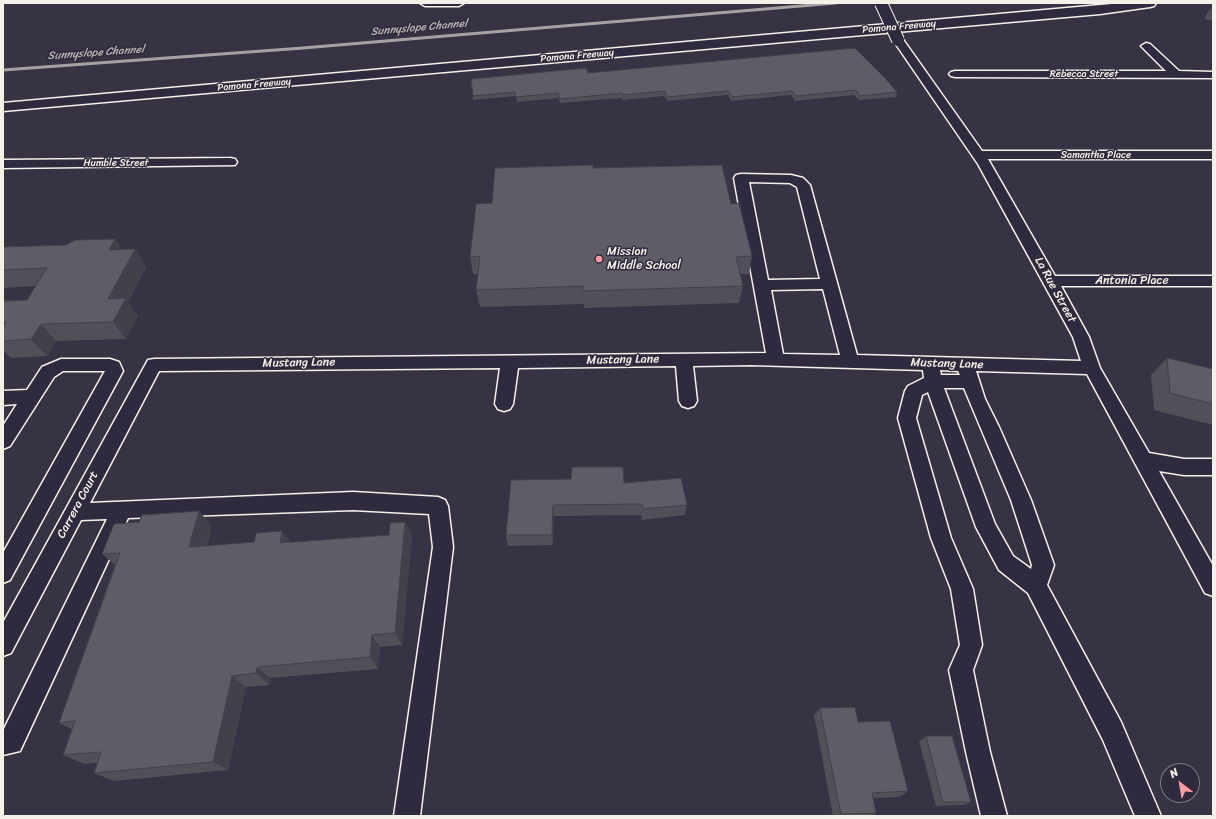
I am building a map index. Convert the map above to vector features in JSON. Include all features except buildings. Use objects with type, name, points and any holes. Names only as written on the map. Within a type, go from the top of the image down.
[{"type":"highway","name":"Pomona Freeway","points":[[3,107],[1100,10],[1150,3]]},
{"type":"highway","name":"Pomona Freeway","points":[[870,16],[899,14]]},
{"type":"street","points":[[425,3],[459,3]]},
{"type":"street","name":"La Rue Street","points":[[881,3],[898,40],[979,155],[1081,337],[1092,368],[1213,586]]},
{"type":"street","points":[[1146,46],[1176,74]]},
{"type":"street","name":"Rebecca Street","points":[[955,74],[1213,75]]},
{"type":"street","name":"Samantha Place","points":[[979,155],[1213,155]]},
{"type":"street","name":"Humble Street","points":[[3,164],[230,162]]},
{"type":"street","points":[[776,359],[741,178],[791,179],[798,181],[803,185],[850,361]]},
{"type":"street","name":"Antonia Place","points":[[1050,281],[1213,281]]},
{"type":"street","points":[[762,285],[830,284]]},
{"type":"street","points":[[684,359],[688,401]]},
{"type":"street","name":"Mustang Lane","points":[[154,365],[776,359],[850,361],[932,372],[968,373],[1092,368]]},
{"type":"street","points":[[504,404],[510,361]]},
{"type":"street","points":[[3,441],[48,372],[62,365],[110,365],[113,367],[114,370],[3,573]]},
{"type":"street","name":"Carrera Court","points":[[3,645],[154,365]]},
{"type":"street","points":[[994,816],[978,752],[961,670],[971,646],[962,589],[941,538],[907,418],[914,391],[932,372],[986,527],[1006,563],[1036,586],[1112,731],[1148,816]]},
{"type":"street","points":[[968,373],[976,399],[990,427],[1021,500],[1043,565],[1036,586]]},
{"type":"street","points":[[3,398],[32,398]]},
{"type":"street","points":[[1142,460],[1184,467],[1213,467]]},
{"type":"street","points":[[74,512],[246,504],[353,501],[438,506],[443,547],[407,816]]},
{"type":"street","points":[[3,743],[11,742],[122,510]]},
{"type":"waterway","name":"Sunnyslope Channel","points":[[3,70],[303,48],[836,3]]},
{"type":"place","name":"Mission Middle School","points":[[599,259]]}]
